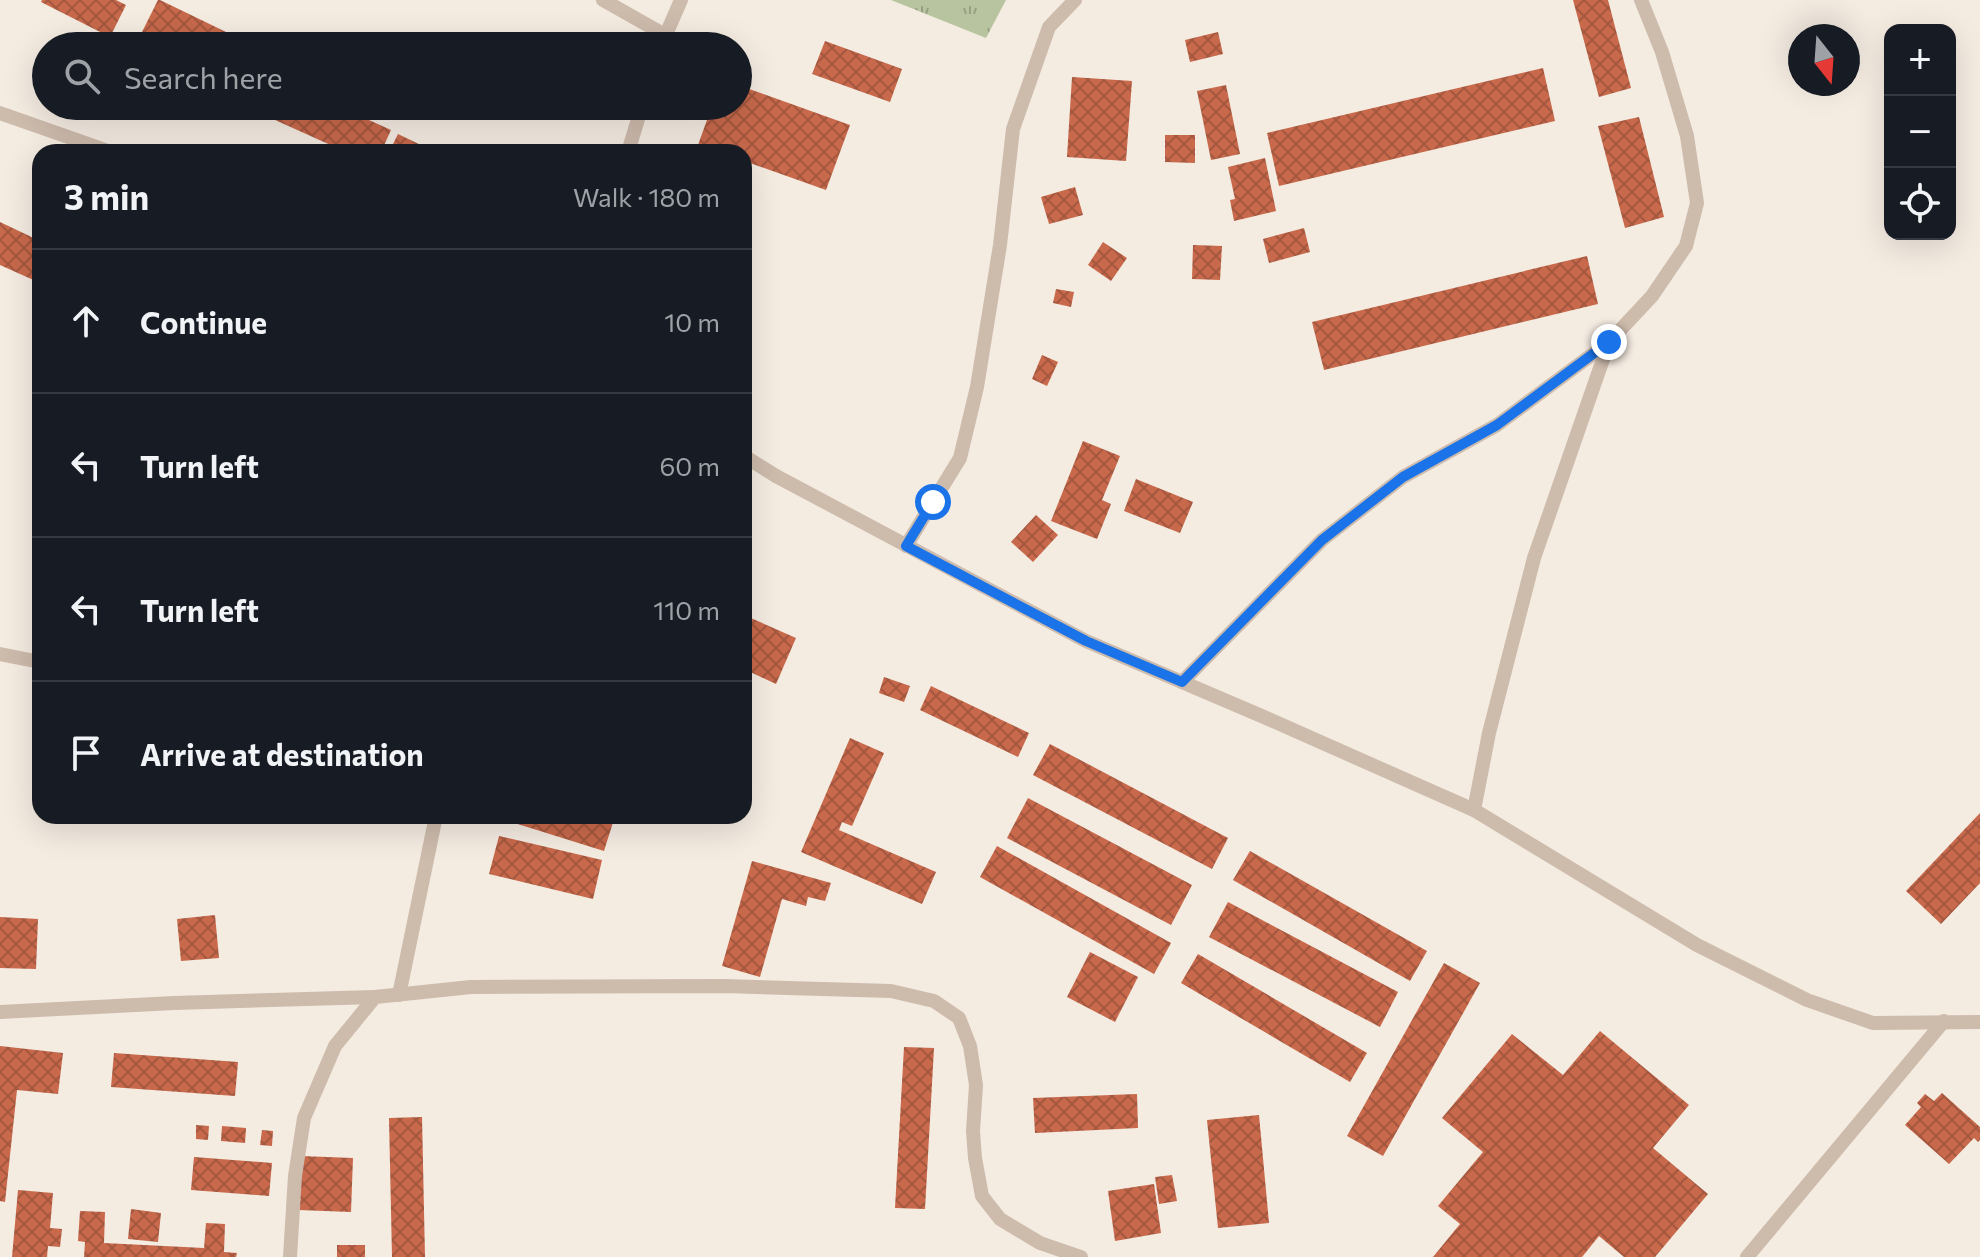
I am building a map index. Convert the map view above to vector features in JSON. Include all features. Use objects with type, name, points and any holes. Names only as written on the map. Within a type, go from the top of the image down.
[{"type":"lane","points":[[603,0],[650,32]]},
{"type":"lane","points":[[667,32],[681,0]]},
{"type":"lane","points":[[906,546],[960,458],[980,371],[1000,245],[1013,129],[1049,27],[1075,0]]},
{"type":"lane","points":[[1182,682],[1322,540],[1403,477],[1497,425],[1609,342],[1652,296],[1686,246],[1697,203],[1687,136],[1662,52],[1641,0]]},
{"type":"lane","points":[[0,113],[88,144]]},
{"type":"lane","points":[[630,144],[638,120]]},
{"type":"lane","points":[[1474,810],[1489,733],[1534,558],[1609,342]]},
{"type":"lane","points":[[752,461],[1086,641],[1474,810],[1697,945],[1807,1000],[1873,1023],[1980,1022]]},
{"type":"lane","points":[[0,654],[32,660]]},
{"type":"lane","points":[[399,995],[434,824]]},
{"type":"lane","points":[[0,1012],[375,997],[471,987],[709,986],[891,991],[934,1001],[959,1018],[970,1046],[976,1085],[973,1131],[982,1196],[1000,1219],[1040,1243],[1081,1257]]},
{"type":"lane","points":[[290,1257],[295,1176],[304,1118],[335,1046],[375,997]]},
{"type":"lane","points":[[1747,1257],[1944,1021]]},
{"type":"green space","points":[[891,0],[1006,0],[986,38]]},
{"type":"building","points":[[116,0],[126,5],[112,32],[100,32],[41,2]]},
{"type":"building","points":[[160,0],[226,32],[142,32]]},
{"type":"building","points":[[1573,0],[1608,0],[1631,88],[1599,97]]},
{"type":"building","points":[[1218,32],[1223,54],[1190,62],[1185,40]]},
{"type":"building","points":[[825,41],[902,69],[890,102],[812,74]]},
{"type":"building","points":[[1543,68],[1555,121],[1279,186],[1267,133]]},
{"type":"building","points":[[1072,77],[1132,81],[1126,161],[1067,157]]},
{"type":"building","points":[[1226,85],[1240,154],[1211,160],[1197,91]]},
{"type":"building","points":[[752,90],[850,125],[826,190],[752,164],[752,144],[698,144],[707,120],[752,120]]},
{"type":"building","points":[[1639,117],[1664,217],[1625,228],[1598,126]]},
{"type":"building","points":[[275,120],[369,120],[391,130],[385,144],[328,144]]},
{"type":"building","points":[[398,134],[419,144],[393,144]]},
{"type":"building","points":[[1165,135],[1195,135],[1195,163],[1165,162]]},
{"type":"building","points":[[1265,158],[1276,211],[1234,221],[1230,200],[1235,199],[1228,167]]},
{"type":"building","points":[[1075,187],[1083,215],[1049,224],[1041,197]]},
{"type":"building","points":[[0,222],[32,237],[32,279],[0,265]]},
{"type":"building","points":[[1304,228],[1310,252],[1269,263],[1263,239]]},
{"type":"building","points":[[1103,242],[1127,258],[1111,281],[1088,265]]},
{"type":"building","points":[[1193,245],[1222,246],[1220,280],[1192,279]]},
{"type":"building","points":[[1587,256],[1598,304],[1324,370],[1312,322]]},
{"type":"building","points":[[1056,289],[1074,292],[1071,307],[1053,303]]},
{"type":"building","points":[[1042,355],[1058,362],[1047,386],[1032,379]]},
{"type":"building","points":[[1083,441],[1120,456],[1102,500],[1111,504],[1097,539],[1051,521]]},
{"type":"building","points":[[1136,479],[1193,502],[1180,533],[1124,511]]},
{"type":"building","points":[[1036,515],[1058,535],[1033,562],[1011,542]]},
{"type":"building","points":[[752,619],[796,638],[776,684],[752,673]]},
{"type":"building","points":[[884,677],[910,686],[904,702],[879,693]]},
{"type":"building","points":[[931,686],[1029,733],[1018,757],[920,710]]},
{"type":"building","points":[[850,738],[884,753],[852,826],[842,822],[839,830],[936,872],[922,904],[801,852]]},
{"type":"building","points":[[1050,744],[1228,838],[1212,869],[1033,775]]},
{"type":"building","points":[[1028,798],[1192,885],[1171,925],[1007,838]]},
{"type":"building","points":[[1980,813],[1980,883],[1941,924],[1906,891]]},
{"type":"building","points":[[518,824],[612,824],[604,851]]},
{"type":"building","points":[[499,836],[602,860],[593,899],[489,874]]},
{"type":"building","points":[[997,846],[1171,943],[1154,974],[980,877]]},
{"type":"building","points":[[1250,851],[1427,951],[1410,981],[1233,880]]},
{"type":"building","points":[[752,861],[831,883],[825,901],[808,897],[806,906],[782,899],[760,977],[722,966]]},
{"type":"building","points":[[1228,902],[1398,992],[1380,1027],[1209,937]]},
{"type":"building","points":[[215,915],[219,958],[181,961],[177,919]]},
{"type":"building","points":[[0,917],[38,919],[36,969],[0,968]]},
{"type":"building","points":[[1090,952],[1138,977],[1115,1022],[1067,997]]},
{"type":"building","points":[[1198,954],[1367,1053],[1350,1082],[1181,983]]},
{"type":"building","points":[[1444,963],[1480,983],[1383,1156],[1347,1136]]},
{"type":"building","points":[[1600,1031],[1689,1105],[1653,1148],[1708,1194],[1655,1257],[1624,1257],[1599,1236],[1582,1257],[1433,1257],[1460,1224],[1438,1206],[1483,1152],[1442,1118],[1512,1034],[1563,1075]]},
{"type":"building","points":[[0,1046],[63,1053],[58,1094],[17,1090],[5,1202],[0,1201]]},
{"type":"building","points":[[904,1047],[934,1048],[925,1209],[895,1208]]},
{"type":"building","points":[[114,1053],[238,1062],[235,1096],[111,1087]]},
{"type":"building","points":[[1942,1093],[1980,1127],[1980,1140],[1978,1142],[1974,1138],[1949,1164],[1905,1125],[1921,1107],[1917,1103],[1925,1094],[1934,1101]]},
{"type":"building","points":[[1137,1094],[1138,1128],[1035,1133],[1033,1098]]},
{"type":"building","points":[[1259,1115],[1269,1223],[1218,1228],[1207,1120]]},
{"type":"building","points":[[422,1117],[425,1257],[392,1257],[389,1118]]},
{"type":"building","points":[[196,1125],[209,1126],[208,1140],[196,1139]]},
{"type":"building","points":[[222,1126],[246,1128],[245,1143],[221,1141]]},
{"type":"building","points":[[262,1130],[273,1131],[272,1146],[260,1145]]},
{"type":"building","points":[[301,1156],[353,1158],[351,1212],[298,1210]]},
{"type":"building","points":[[194,1157],[272,1163],[269,1196],[191,1190]]},
{"type":"building","points":[[1172,1175],[1177,1201],[1159,1204],[1155,1177]]},
{"type":"building","points":[[1154,1184],[1161,1233],[1115,1241],[1108,1191]]},
{"type":"building","points":[[18,1190],[53,1193],[50,1228],[62,1229],[60,1247],[48,1246],[47,1257],[12,1257]]},
{"type":"building","points":[[131,1209],[161,1213],[158,1242],[128,1239]]},
{"type":"building","points":[[80,1211],[105,1212],[104,1243],[204,1248],[206,1223],[225,1224],[224,1252],[237,1253],[236,1257],[84,1257],[85,1242],[78,1241]]},
{"type":"building","points":[[337,1245],[365,1245],[365,1257],[337,1257]]},
{"type":"route","points":[[933,502],[906,546],[1086,641],[1182,682],[1322,540],[1403,477],[1497,425],[1609,342]]}]
